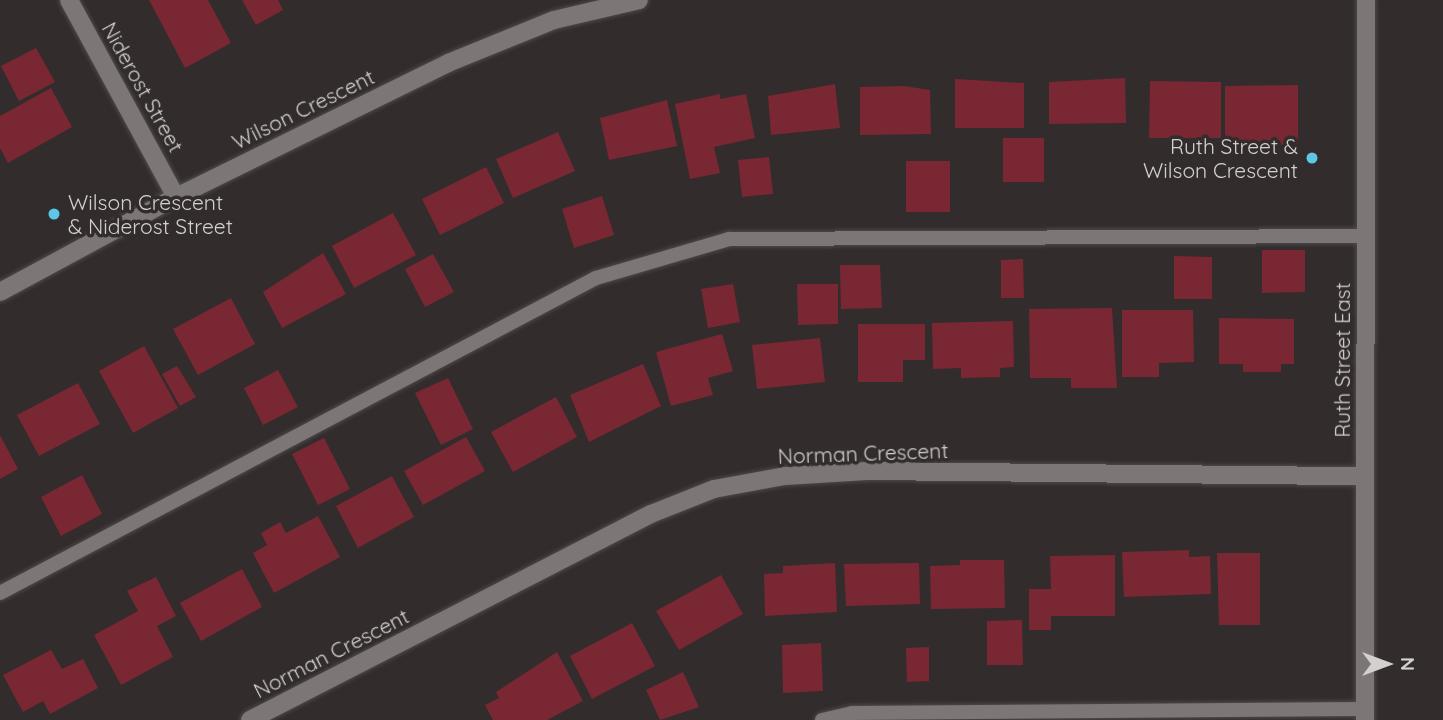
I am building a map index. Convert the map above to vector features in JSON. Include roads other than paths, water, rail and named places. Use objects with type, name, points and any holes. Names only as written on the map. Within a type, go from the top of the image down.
[{"type":"street","name":"Niderost Street","points":[[69,0],[176,197]]},
{"type":"street","name":"Wilson Crescent","points":[[0,292],[176,197],[448,63],[554,20],[639,0]]},
{"type":"street","name":"Ruth Street East","points":[[1364,715],[1366,0]]},
{"type":"street","name":"Norman Crescent","points":[[250,720],[651,514],[714,489],[785,476],[867,471],[1364,476]]},
{"type":"lane","points":[[0,593],[596,278],[729,239],[1366,236]]},
{"type":"lane","points":[[821,720],[852,713],[1364,715]]},
{"type":"place","name":"Ruth Street & Wilson Crescent","points":[[1312,158]]},
{"type":"place","name":"Wilson Crescent & Niderost Street","points":[[54,214]]}]
